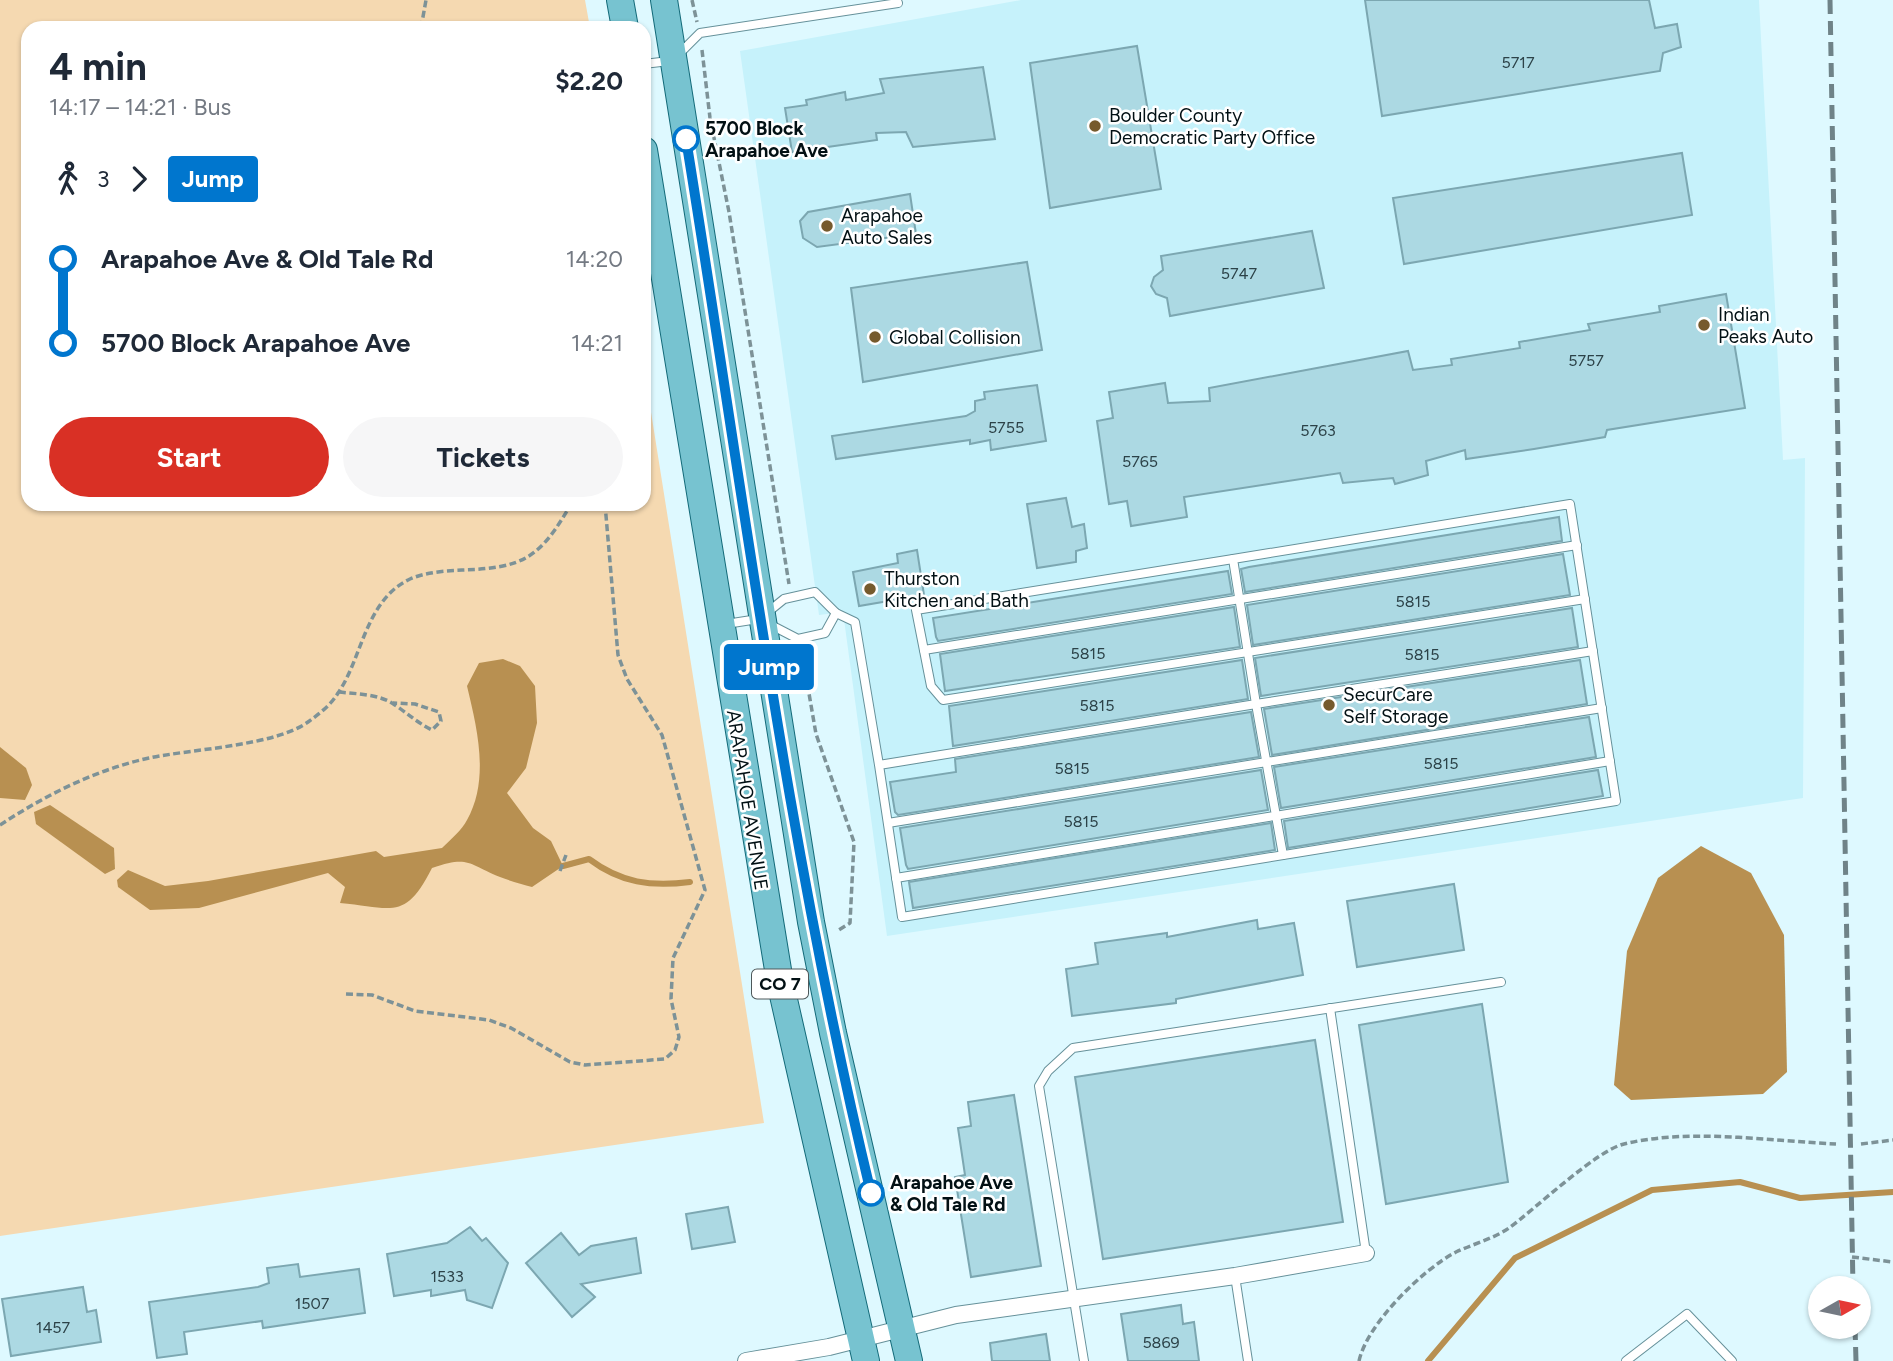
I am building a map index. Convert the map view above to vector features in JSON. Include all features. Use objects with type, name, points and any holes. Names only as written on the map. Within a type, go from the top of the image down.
[{"type":"main road","points":[[620,0],[624,21]]},
{"type":"main road","name":"CO 7","points":[[664,0],[761,619],[821,973],[909,1361]]},
{"type":"main road","name":"ARAPAHOE AVENUE","points":[[651,194],[719,625],[780,982],[863,1349]]},
{"type":"street","points":[[746,1361],[829,1347],[863,1349],[903,1328],[956,1315],[1236,1276],[1366,1253]]},
{"type":"lane","points":[[651,63],[674,60],[700,33],[898,3]]},
{"type":"lane","points":[[719,625],[761,619],[784,599],[815,592],[836,613],[855,622],[902,917],[1616,801],[1577,545],[1570,503],[916,610],[931,686],[943,700],[1585,599]]},
{"type":"lane","points":[[924,650],[1577,545]]},
{"type":"lane","points":[[1233,559],[1283,855]]},
{"type":"lane","points":[[761,619],[798,639],[825,633],[836,613]]},
{"type":"lane","points":[[879,765],[1593,651]]},
{"type":"lane","points":[[888,823],[1602,708]]},
{"type":"lane","points":[[896,878],[1610,761]]},
{"type":"lane","points":[[1084,1361],[1039,1086],[1048,1071],[1073,1048],[1501,982]]},
{"type":"lane","points":[[1331,1008],[1366,1253]]},
{"type":"lane","points":[[1236,1276],[1248,1361]]},
{"type":"lane","points":[[1626,1361],[1687,1314],[1732,1361]]},
{"type":"path","points":[[422,21],[426,0]]},
{"type":"path","points":[[692,0],[700,33],[710,118],[744,299],[786,578],[795,595]]},
{"type":"path","points":[[0,825],[47,795],[96,774],[147,758],[281,735],[304,725],[324,710],[339,692],[361,637],[387,598],[409,579],[439,571],[510,566],[542,548],[566,511]]},
{"type":"path","points":[[346,994],[372,995],[415,1011],[489,1020],[511,1028],[570,1062],[585,1065],[665,1059],[675,1050],[679,1037],[671,999],[674,958],[705,890],[662,735],[627,679],[618,655],[606,511]]},
{"type":"path","points":[[798,639],[816,734],[854,842],[849,923],[846,926]]},
{"type":"path","points":[[339,692],[376,697],[393,704],[409,718],[432,730],[441,721],[439,712],[415,704],[393,704]]},
{"type":"path","points":[[560,871],[566,855]]},
{"type":"path","points":[[1359,1361],[1375,1326],[1426,1273],[1454,1253],[1507,1230],[1620,1145],[1653,1138],[1836,1144]]},
{"type":"path","points":[[1861,1144],[1893,1140]]},
{"type":"path","points":[[1852,1257],[1893,1262]]},
{"type":"shaded area","points":[[0,0],[585,0],[589,21],[21,21],[21,511],[651,511],[651,412],[764,1123],[0,1236]]},
{"type":"shaded area","points":[[1021,0],[1759,0],[1783,460],[1805,458],[1803,798],[887,936],[843,612],[819,615],[740,51]]},
{"type":"shaded area","points":[[503,659],[520,666],[535,686],[537,723],[526,768],[507,793],[533,828],[551,841],[563,866],[532,887],[468,863],[454,862],[432,868],[414,897],[405,904],[385,908],[340,903],[345,887],[328,873],[199,908],[150,910],[118,887],[117,880],[128,870],[165,886],[208,881],[376,851],[384,857],[442,848],[465,824],[478,788],[479,753],[467,686],[479,663]]},
{"type":"shaded area","points":[[0,747],[26,768],[32,785],[25,800],[0,798]]},
{"type":"shaded area","points":[[50,805],[114,848],[115,869],[105,874],[36,824],[34,812]]},
{"type":"shaded area","points":[[1701,846],[1751,873],[1784,935],[1787,1072],[1763,1094],[1631,1100],[1614,1085],[1627,951],[1658,878]]},
{"type":"building","points":[[1365,0],[1649,0],[1655,28],[1677,24],[1681,47],[1663,53],[1660,71],[1382,116]]},
{"type":"building","name":"Boulder County Democratic Party Office","points":[[1137,46],[1161,189],[1050,208],[1030,63]]},
{"type":"building","points":[[983,67],[995,139],[913,147],[906,132],[876,133],[877,140],[792,152],[785,108],[807,105],[806,100],[845,92],[846,100],[884,93],[880,79]]},
{"type":"building","points":[[1682,153],[1692,215],[1404,264],[1393,198]]},
{"type":"building","points":[[910,194],[916,234],[817,247],[803,238],[800,221],[808,212]]},
{"type":"building","points":[[1312,231],[1324,288],[1170,316],[1167,298],[1156,294],[1151,286],[1154,277],[1163,270],[1161,256]]},
{"type":"building","points":[[1027,262],[1042,350],[863,382],[851,288]]},
{"type":"building","points":[[1726,294],[1745,408],[1607,430],[1605,437],[1534,449],[1466,459],[1465,450],[1426,461],[1428,475],[1395,484],[1393,478],[1343,483],[1340,473],[1184,497],[1187,517],[1131,526],[1127,501],[1109,504],[1097,421],[1113,418],[1109,392],[1165,383],[1168,403],[1210,401],[1209,388],[1408,351],[1413,370],[1452,365],[1451,359],[1520,348],[1519,342],[1590,330],[1588,324],[1660,312],[1659,306]]},
{"type":"building","points":[[1037,385],[1046,441],[991,450],[990,440],[970,444],[970,440],[836,459],[832,436],[966,416],[975,411],[975,401],[985,399],[984,392]]},
{"type":"building","points":[[1066,498],[1072,527],[1084,524],[1087,548],[1076,551],[1076,562],[1037,568],[1027,504]]},
{"type":"building","points":[[1559,517],[1562,541],[1245,592],[1241,569],[1249,567]]},
{"type":"building","points":[[917,550],[924,595],[859,606],[853,572],[898,563],[897,554]]},
{"type":"building","points":[[1563,554],[1570,595],[1253,645],[1247,605]]},
{"type":"building","points":[[1228,571],[1232,594],[938,641],[936,637],[933,618]]},
{"type":"building","points":[[1234,607],[1240,647],[945,691],[940,654]]},
{"type":"building","points":[[1572,608],[1578,647],[1261,696],[1255,658]]},
{"type":"building","points":[[1242,660],[1248,699],[953,746],[949,706]]},
{"type":"building","points":[[1580,660],[1587,704],[1272,755],[1264,709]]},
{"type":"building","points":[[1251,712],[1259,757],[898,815],[895,812],[890,782],[956,772],[955,759]]},
{"type":"building","points":[[1589,717],[1596,757],[1281,808],[1274,767]]},
{"type":"building","points":[[1261,770],[1268,810],[908,869],[906,865],[900,828]]},
{"type":"building","points":[[1598,770],[1603,796],[1288,848],[1284,821]]},
{"type":"building","points":[[1271,823],[1275,850],[913,908],[909,882]]},
{"type":"building","points":[[1454,884],[1464,950],[1357,967],[1347,901]]},
{"type":"building","points":[[1257,920],[1258,929],[1294,923],[1303,975],[1176,999],[1176,1003],[1072,1016],[1066,969],[1098,964],[1095,943],[1167,933],[1167,937]]},
{"type":"building","points":[[1482,1004],[1508,1182],[1386,1204],[1359,1025]]},
{"type":"building","points":[[1315,1040],[1343,1222],[1103,1259],[1075,1077]]},
{"type":"building","points":[[1014,1095],[1041,1266],[971,1277],[955,1177],[965,1175],[958,1128],[971,1126],[968,1102]]},
{"type":"building","points":[[728,1207],[735,1242],[692,1249],[686,1214]]},
{"type":"building","points":[[470,1227],[482,1241],[486,1238],[508,1263],[492,1308],[467,1300],[465,1290],[431,1296],[431,1290],[394,1296],[387,1254],[447,1243]]},
{"type":"building","points":[[561,1233],[579,1255],[591,1246],[636,1238],[641,1273],[581,1284],[595,1297],[572,1317],[526,1263]]},
{"type":"building","points":[[298,1264],[300,1277],[359,1269],[365,1313],[263,1328],[262,1321],[184,1332],[187,1354],[157,1358],[149,1302],[258,1287],[269,1283],[267,1268]]},
{"type":"building","points":[[83,1287],[87,1312],[96,1310],[101,1342],[11,1356],[2,1299]]},
{"type":"building","points":[[1181,1305],[1183,1324],[1194,1322],[1199,1361],[1128,1361],[1121,1314]]},
{"type":"building","points":[[1046,1334],[1050,1361],[992,1361],[990,1343]]},
{"type":"waterway","points":[[563,866],[589,859],[613,873],[637,881],[662,884],[690,882]]},
{"type":"waterway","points":[[1428,1361],[1515,1258],[1652,1190],[1740,1182],[1800,1198],[1893,1192]]},
{"type":"railway","points":[[1830,0],[1853,1276]]},
{"type":"railway","points":[[1855,1339],[1856,1361]]},
{"type":"bus line","name":"Jump","points":[[686,139],[801,865],[833,1033],[871,1193]]},
{"type":"place","name":"Boulder County Democratic Party Office","points":[[1095,126]]},
{"type":"place","name":"5700 Block Arapahoe Ave","points":[[686,139]]},
{"type":"place","name":"Arapahoe Auto Sales","points":[[827,226]]},
{"type":"place","name":"Indian Peaks Auto","points":[[1704,325]]},
{"type":"place","name":"Global Collision","points":[[875,337]]},
{"type":"place","name":"Thurston Kitchen and Bath","points":[[870,589]]},
{"type":"place","name":"SecurCare Self Storage","points":[[1329,705]]},
{"type":"place","name":"Arapahoe Ave & Old Tale Rd","points":[[871,1193]]}]
